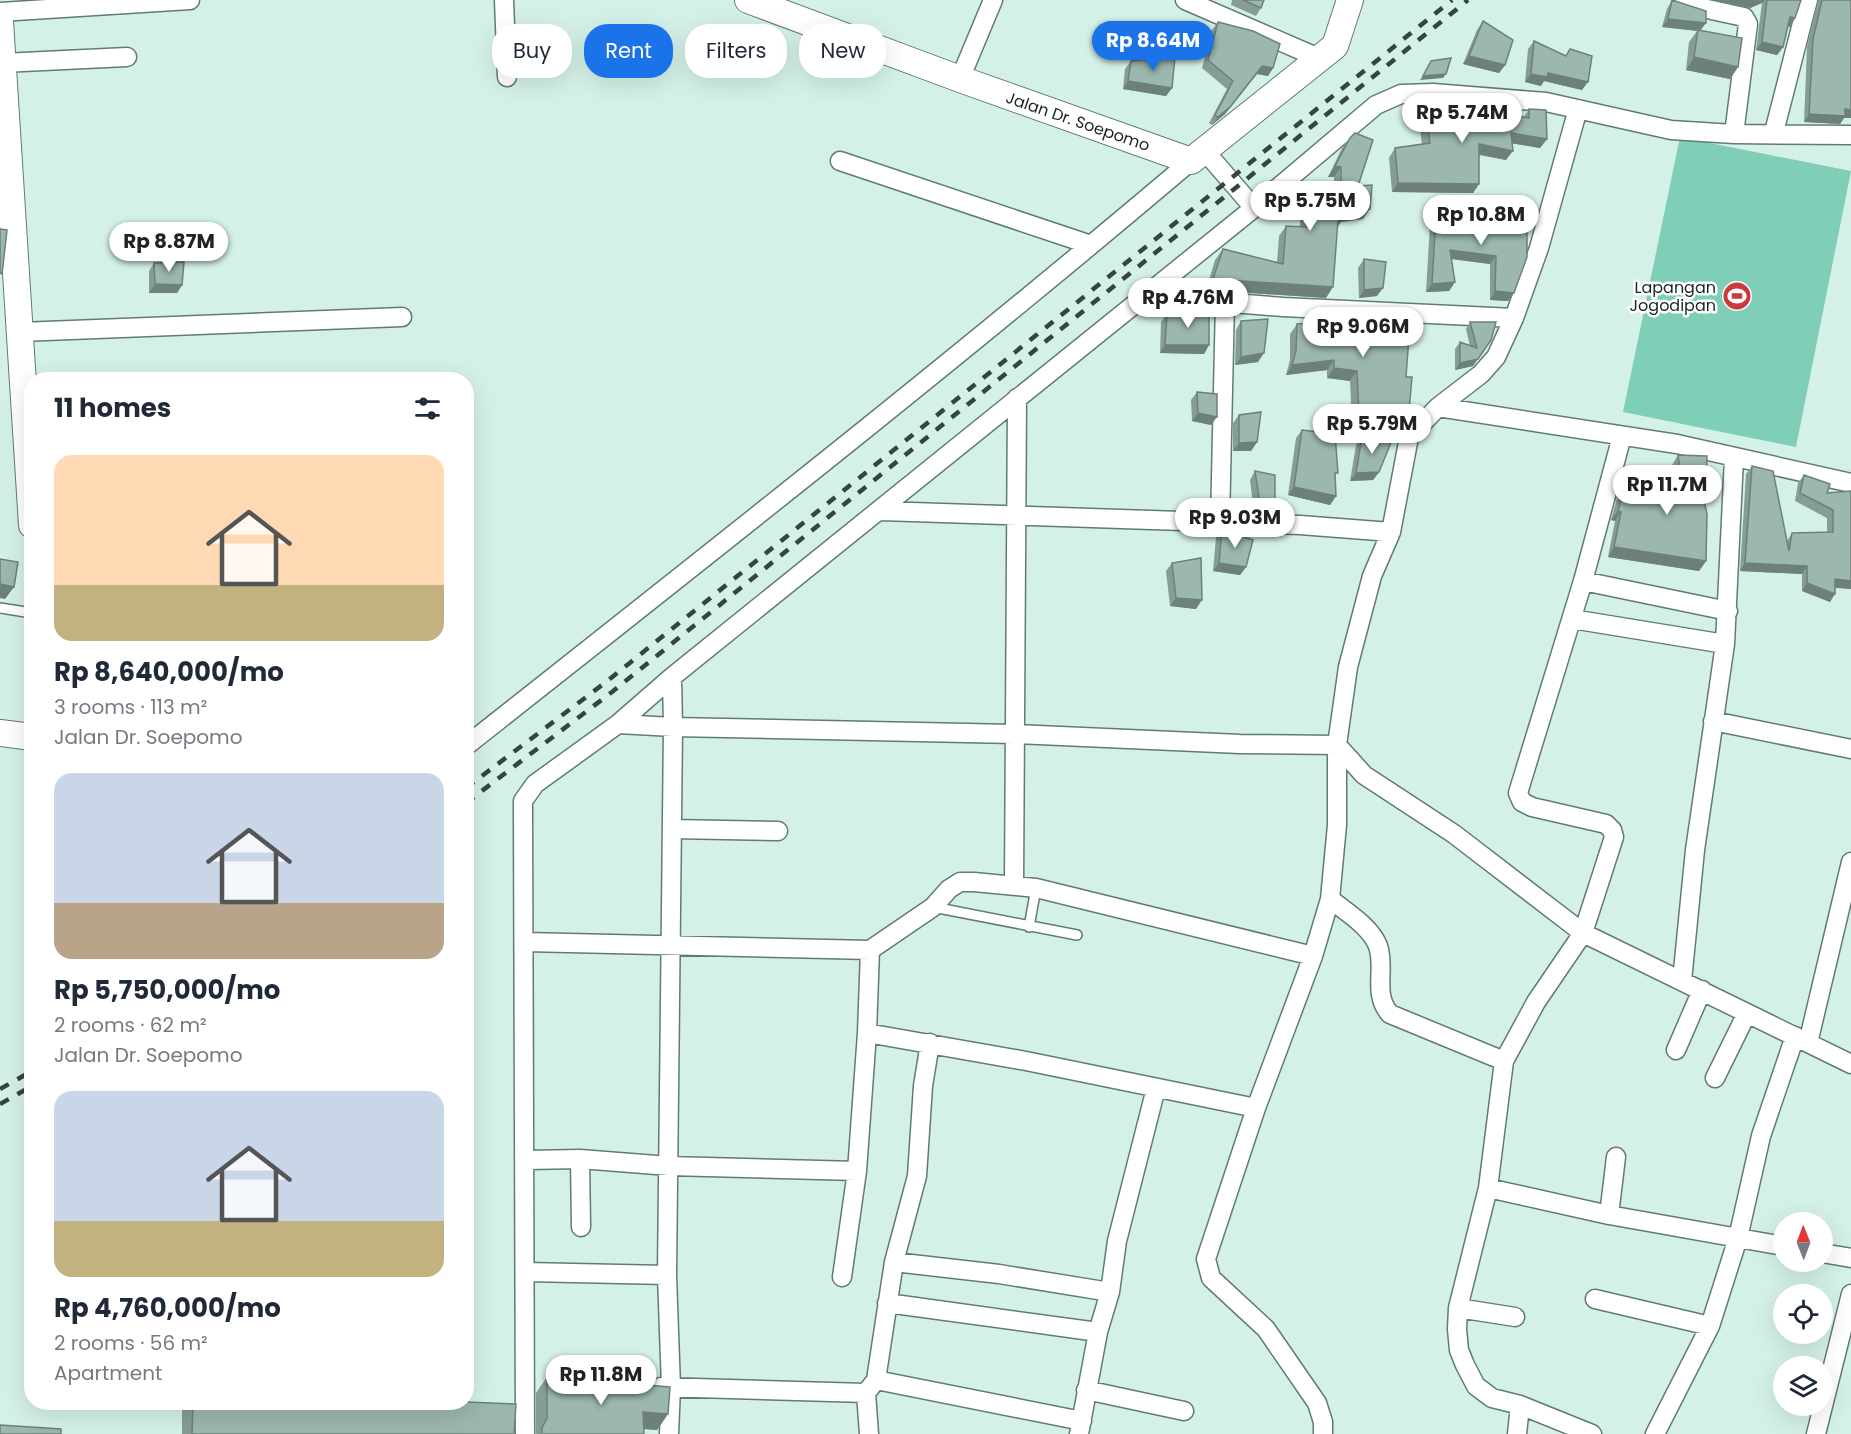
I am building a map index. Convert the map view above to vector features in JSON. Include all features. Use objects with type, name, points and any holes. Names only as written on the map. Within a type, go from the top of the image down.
[{"type":"street","points":[[0,12],[190,0]]},
{"type":"street","points":[[504,0],[505,24]]},
{"type":"street","name":"Jalan Dr. Soepomo","points":[[748,0],[785,6],[960,79],[1198,155]]},
{"type":"street","points":[[960,79],[993,0]]},
{"type":"street","points":[[1185,0],[1321,59]]},
{"type":"street","points":[[474,740],[1091,245],[1198,155],[1321,59],[1335,46],[1350,0]]},
{"type":"street","points":[[1774,132],[1808,0]]},
{"type":"street","points":[[1684,4],[1744,17],[1748,24],[1734,134]]},
{"type":"street","points":[[0,21],[24,396]]},
{"type":"street","points":[[2,63],[127,57]]},
{"type":"street","points":[[525,1434],[526,1160],[523,801],[534,784],[618,724],[672,677],[881,511],[1017,398],[1254,208],[1376,105],[1390,97],[1433,93],[1546,102],[1654,127],[1734,134],[1774,132],[1851,135]]},
{"type":"street","points":[[1323,1434],[1323,1422],[1317,1402],[1266,1329],[1211,1278],[1206,1269],[1206,1258],[1256,1108],[1313,956],[1330,899],[1337,825],[1337,745],[1348,667],[1372,576],[1390,532],[1409,437],[1438,407],[1481,375],[1496,357],[1514,318],[1539,248],[1578,109]]},
{"type":"street","points":[[1198,155],[1254,208]]},
{"type":"street","points":[[840,161],[1091,245]]},
{"type":"street","points":[[1144,296],[1514,318]]},
{"type":"street","points":[[1220,522],[1225,302]]},
{"type":"street","points":[[20,332],[402,317]]},
{"type":"street","points":[[1014,884],[1017,398]]},
{"type":"street","points":[[1438,407],[1677,444],[1851,483]]},
{"type":"street","points":[[1592,1434],[1520,1405],[1492,1398],[1476,1386],[1460,1350],[1458,1308],[1488,1188],[1504,1061],[1536,1002],[1582,933],[1612,847],[1612,830],[1606,824],[1532,807],[1522,802],[1518,793],[1572,619],[1622,436]]},
{"type":"street","points":[[1682,981],[1695,850],[1725,644],[1734,458]]},
{"type":"street","points":[[881,511],[1220,522],[1390,532]]},
{"type":"street","points":[[1583,581],[1728,611]]},
{"type":"street","points":[[1572,619],[1725,644]]},
{"type":"street","points":[[669,1434],[671,1388],[667,1275],[672,677]]},
{"type":"street","points":[[1713,721],[1851,749]]},
{"type":"street","points":[[618,724],[1014,734],[1240,744],[1337,745],[1364,774],[1454,834],[1582,933],[1851,1064]]},
{"type":"street","points":[[0,733],[24,736]]},
{"type":"street","points":[[672,828],[778,831]]},
{"type":"street","points":[[1655,1434],[1710,1326],[1738,1238],[1761,1136],[1802,1039],[1844,918],[1851,862]]},
{"type":"street","points":[[525,942],[870,951],[933,907],[949,889],[960,882],[1014,884],[1036,888],[1313,956]]},
{"type":"street","points":[[1330,899],[1372,934],[1381,956],[1380,995],[1383,1005],[1390,1014],[1504,1061]]},
{"type":"street","points":[[842,1277],[857,1170],[867,1033],[870,951]]},
{"type":"street","points":[[1676,1050],[1702,990]]},
{"type":"street","points":[[1715,1078],[1747,1012]]},
{"type":"street","points":[[867,1033],[930,1043],[1256,1108]]},
{"type":"street","points":[[869,1434],[871,1386],[894,1262],[917,1176],[923,1086],[930,1043]]},
{"type":"street","points":[[638,1386],[671,1388],[871,1386],[1081,1427],[1098,1332],[1110,1292],[1117,1241],[1155,1088]]},
{"type":"street","points":[[1609,1215],[1616,1157]]},
{"type":"street","points":[[526,1160],[580,1159],[669,1166],[857,1170]]},
{"type":"street","points":[[580,1159],[581,1227]]},
{"type":"street","points":[[1488,1188],[1609,1215],[1773,1244]]},
{"type":"street","points":[[1833,1255],[1851,1258]]},
{"type":"street","points":[[894,1262],[999,1274],[1110,1292]]},
{"type":"street","points":[[526,1272],[667,1275]]},
{"type":"street","points":[[1816,1434],[1851,1294]]},
{"type":"street","points":[[1594,1299],[1710,1326]]},
{"type":"street","points":[[887,1303],[1098,1332]]},
{"type":"street","points":[[1458,1308],[1515,1317]]},
{"type":"street","points":[[526,1381],[548,1382]]},
{"type":"street","points":[[1086,1390],[1184,1411]]},
{"type":"street","points":[[1517,1434],[1520,1405]]},
{"type":"lane","points":[[0,608],[24,612]]},
{"type":"lane","points":[[1029,927],[1036,888]]},
{"type":"lane","points":[[933,907],[1077,935]]},
{"type":"green space","name":"Lapangan Jogodipan","points":[[1680,137],[1851,171],[1796,447],[1623,412]]},
{"type":"building","points":[[1243,0],[1264,0],[1261,8]]},
{"type":"building","points":[[1672,0],[1706,11],[1706,23],[1668,19]]},
{"type":"building","points":[[1767,0],[1801,0],[1795,18],[1790,17],[1783,47],[1762,42]]},
{"type":"building","points":[[1822,0],[1851,0],[1851,110],[1845,109],[1845,116],[1809,114],[1813,39]]},
{"type":"building","points":[[1483,21],[1513,40],[1505,65],[1469,56]]},
{"type":"building","points":[[1218,22],[1253,31],[1280,44],[1273,68],[1262,66],[1231,106],[1218,117],[1215,115],[1233,81],[1208,60]]},
{"type":"building","points":[[1698,30],[1742,38],[1738,67],[1694,57]]},
{"type":"building","points":[[1534,41],[1566,56],[1570,49],[1592,56],[1588,82],[1548,73],[1547,77],[1531,74]]},
{"type":"building","points":[[1175,57],[1172,88],[1128,81],[1131,61]]},
{"type":"building","points":[[1451,58],[1446,74],[1423,76],[1431,61]]},
{"type":"building","points":[[1425,106],[1476,113],[1475,108],[1529,118],[1529,109],[1546,110],[1547,139],[1511,133],[1513,151],[1479,144],[1479,184],[1398,183],[1395,148],[1430,143]]},
{"type":"building","points":[[1355,133],[1373,140],[1358,186],[1372,185],[1370,209],[1340,212],[1342,220],[1338,220],[1333,287],[1213,279],[1223,249],[1283,264],[1286,226],[1307,227],[1308,195],[1341,191],[1341,167],[1335,166]]},
{"type":"building","points":[[1488,212],[1498,215],[1498,220],[1527,219],[1527,257],[1514,293],[1495,291],[1496,256],[1450,250],[1455,282],[1432,284],[1436,216]]},
{"type":"building","points":[[0,229],[7,230],[2,274],[0,273]]},
{"type":"building","points":[[1364,259],[1386,262],[1383,288],[1364,290]]},
{"type":"building","points":[[184,262],[182,285],[155,284],[154,263]]},
{"type":"building","points":[[1209,313],[1209,345],[1165,345],[1167,314]]},
{"type":"building","points":[[1385,316],[1386,325],[1410,323],[1406,377],[1412,377],[1409,411],[1359,414],[1357,371],[1334,368],[1334,360],[1292,365],[1296,351],[1297,324],[1333,321],[1333,318],[1357,319],[1357,325]]},
{"type":"building","points":[[1268,319],[1264,353],[1241,357],[1241,321]]},
{"type":"building","points":[[1470,322],[1496,322],[1491,340],[1478,359],[1460,363],[1460,342],[1477,348]]},
{"type":"building","points":[[1197,392],[1217,394],[1217,417],[1198,413]]},
{"type":"building","points":[[1261,412],[1257,442],[1239,443],[1239,415]]},
{"type":"building","points":[[1302,430],[1335,434],[1338,473],[1335,473],[1336,496],[1294,487]]},
{"type":"building","points":[[1362,437],[1392,440],[1379,472],[1356,473]]},
{"type":"building","points":[[1678,455],[1707,456],[1706,488],[1701,488],[1707,514],[1706,561],[1614,547],[1621,512],[1618,511],[1624,488],[1683,489]]},
{"type":"building","points":[[1752,466],[1773,471],[1789,551],[1792,533],[1833,532],[1833,510],[1800,493],[1804,475],[1830,484],[1827,493],[1851,491],[1851,581],[1835,579],[1835,594],[1807,583],[1807,566],[1745,563]]},
{"type":"building","points":[[1255,471],[1275,475],[1275,504],[1260,504]]},
{"type":"building","points":[[1222,529],[1253,540],[1246,567],[1219,563]]},
{"type":"building","points":[[1201,558],[1202,600],[1176,598],[1172,563]]},
{"type":"building","points":[[0,559],[18,562],[14,587],[0,584]]},
{"type":"building","points":[[547,1377],[610,1379],[610,1382],[670,1387],[668,1414],[643,1412],[644,1434],[542,1434],[547,1418]]},
{"type":"building","points":[[474,1402],[516,1404],[514,1434],[192,1434],[193,1410],[474,1410]]},
{"type":"building","points":[[0,1425],[61,1429],[61,1434],[0,1434]]},
{"type":"railway","points":[[474,782],[606,682],[1452,0]]},
{"type":"railway","points":[[474,797],[612,692],[1468,0]]},
{"type":"railway","points":[[0,1089],[24,1076]]},
{"type":"railway","points":[[0,1104],[24,1090]]},
{"type":"place","name":"Lapangan Jogodipan","points":[[1737,296]]}]
